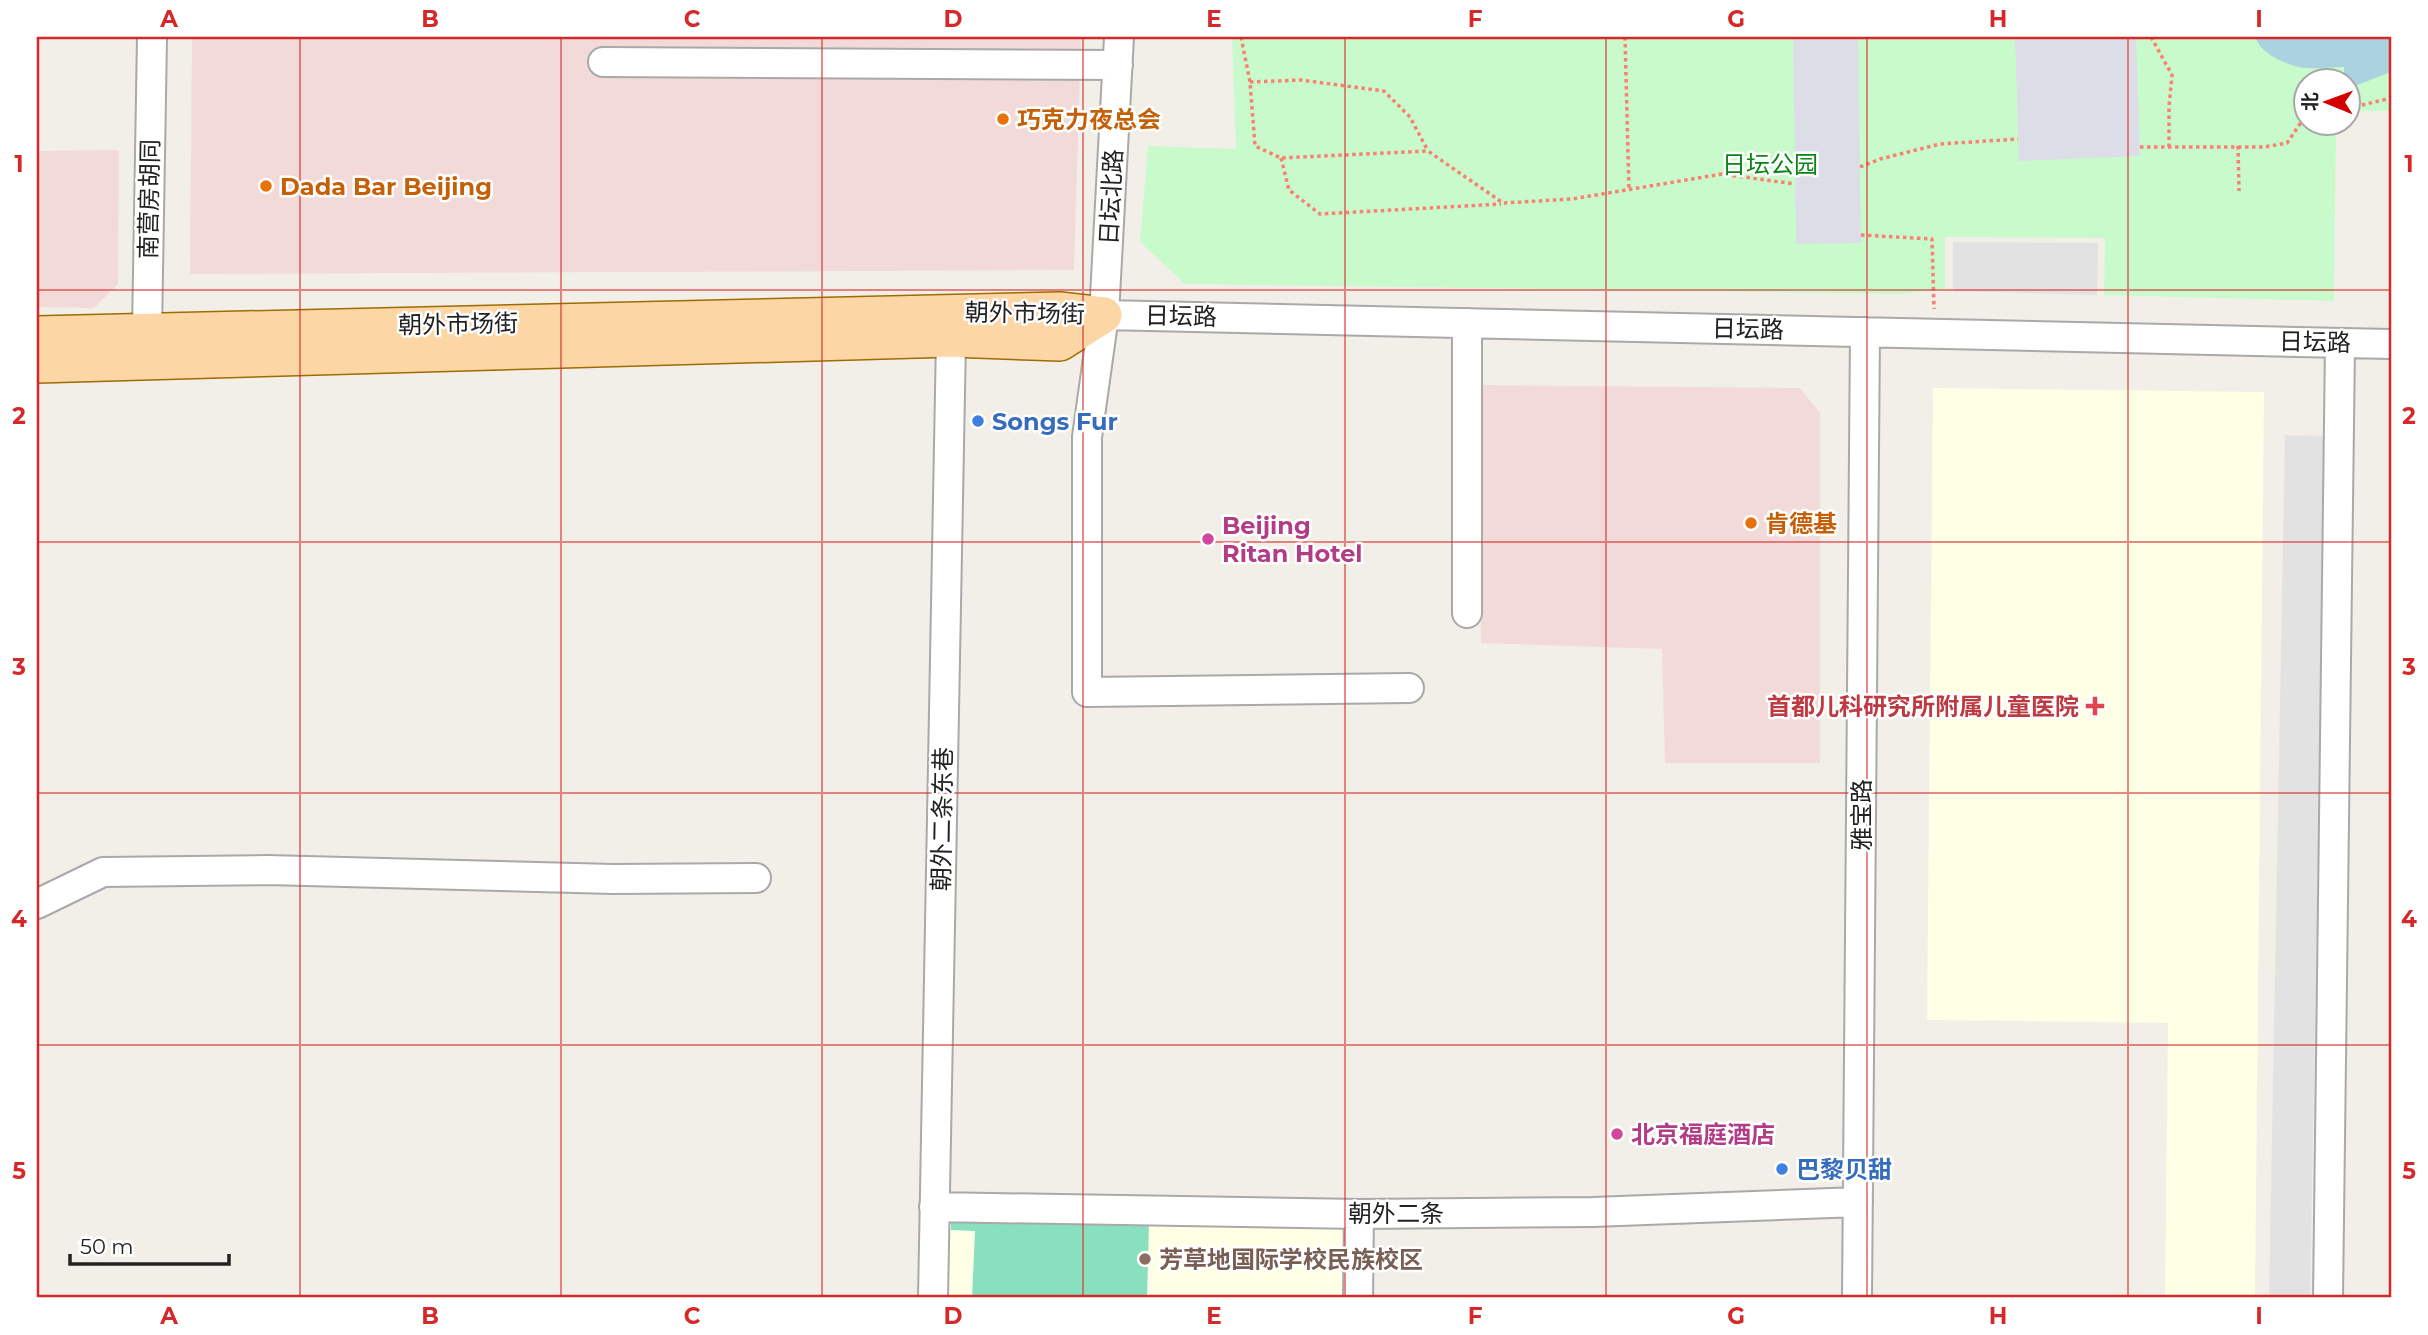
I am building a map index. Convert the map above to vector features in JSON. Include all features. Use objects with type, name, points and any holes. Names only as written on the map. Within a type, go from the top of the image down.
[{"type":"main road","name":"朝外市场街","points":[[37,365],[148,346],[1059,310],[1104,314]]},
{"type":"main road","name":"朝外市场街","points":[[37,334],[148,346],[951,339],[1060,343],[1104,314]]},
{"type":"street","name":"南营房胡同","points":[[148,346],[152,37]]},
{"type":"street","name":"日坛北路","points":[[1119,37],[1104,314],[1087,437],[1087,692],[1409,688]]},
{"type":"street","points":[[603,62],[1118,65]]},
{"type":"street","name":"日坛路","points":[[1104,314],[2391,344]]},
{"type":"street","points":[[1467,323],[1468,613]]},
{"type":"street","name":"雅宝路","points":[[1857,1298],[1865,332]]},
{"type":"street","name":"朝外二条东巷","points":[[933,1298],[951,339]]},
{"type":"street","points":[[2328,1298],[2340,343]]},
{"type":"street","points":[[37,904],[103,872],[267,870],[613,879],[757,878]]},
{"type":"street","name":"朝外二条","points":[[934,1207],[1359,1214],[1593,1212],[1858,1202]]},
{"type":"street","points":[[1358,1298],[1359,1214]]},
{"type":"path","points":[[1241,37],[1250,82],[1255,146],[1281,158],[1428,151]]},
{"type":"path","points":[[1625,37],[1629,191]]},
{"type":"path","points":[[2151,37],[2172,75],[2168,107],[2169,148]]},
{"type":"path","points":[[1250,82],[1301,80],[1384,91],[1410,117],[1428,151],[1503,203]]},
{"type":"path","points":[[2362,105],[2391,98]]},
{"type":"path","points":[[2140,147],[2264,147],[2287,143],[2292,135]]},
{"type":"path","points":[[1860,167],[1880,159],[1940,144],[2018,139]]},
{"type":"path","points":[[2238,146],[2239,191]]},
{"type":"path","points":[[1281,158],[1289,190],[1320,214],[1573,199],[1722,174],[1795,184]]},
{"type":"path","points":[[1861,235],[1932,239],[1934,333]]},
{"type":"shaded area","points":[[192,37],[1081,37],[1074,270],[190,274]]},
{"type":"shaded area","points":[[1793,37],[1858,37],[1861,243],[1796,244]]},
{"type":"shaded area","points":[[2015,37],[2136,37],[2140,156],[2019,161]]},
{"type":"shaded area","points":[[119,150],[118,284],[94,308],[37,307],[37,151]]},
{"type":"shaded area","points":[[1953,242],[2098,243],[2097,295],[1953,291]]},
{"type":"shaded area","points":[[1480,385],[1800,388],[1820,413],[1820,763],[1665,763],[1662,649],[1481,643]]},
{"type":"shaded area","name":"首都儿科研究所附属儿童医院","points":[[1933,388],[2264,392],[2255,1298],[2165,1298],[2168,1023],[1927,1020]]},
{"type":"shaded area","points":[[2285,435],[2326,436],[2310,1298],[2269,1298]]},
{"type":"shaded area","name":"芳草地国际学校民族校区","points":[[941,1210],[1351,1220],[1349,1298],[939,1298]]},
{"type":"green space","name":"日坛公园","points":[[1232,37],[2391,37],[2391,111],[2362,111],[2362,66],[2292,66],[2292,136],[2336,136],[2334,301],[2104,295],[2105,238],[1945,237],[1945,289],[1900,294],[1185,284],[1140,242],[1148,146],[1236,149]]},
{"type":"green space","points":[[951,1216],[1149,1223],[1147,1298],[972,1298],[975,1231],[951,1230]]},
{"type":"water","points":[[2256,37],[2391,37],[2391,72],[2362,83],[2362,66],[2296,66],[2267,52]]},
{"type":"place","name":"巧克力夜总会","points":[[1003,119]]},
{"type":"place","name":"Dada Bar Beijing","points":[[266,186]]},
{"type":"place","name":"Songs Fur","points":[[978,421]]},
{"type":"place","name":"肯德基","points":[[1751,523]]},
{"type":"place","name":"Beijing Ritan Hotel","points":[[1208,539]]},
{"type":"place","name":"首都儿科研究所附属儿童医院","points":[[2095,706]]},
{"type":"place","name":"北京福庭酒店","points":[[1617,1134]]},
{"type":"place","name":"巴黎贝甜","points":[[1782,1169]]},
{"type":"place","name":"芳草地国际学校民族校区","points":[[1145,1259]]}]
